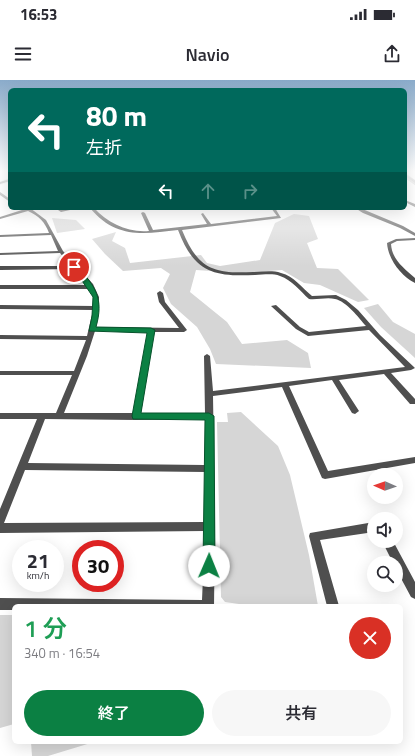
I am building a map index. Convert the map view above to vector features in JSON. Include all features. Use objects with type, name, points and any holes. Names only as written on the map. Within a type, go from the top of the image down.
[{"type":"street","points":[[0,218],[25,210]]},
{"type":"street","points":[[30,210],[41,215],[47,223],[51,234],[62,252],[91,287],[96,297],[96,316],[60,416]]},
{"type":"street","points":[[94,210],[102,218],[118,229],[133,232],[152,232],[280,217],[275,210]]},
{"type":"street","points":[[360,210],[373,218],[408,230],[415,235]]},
{"type":"street","points":[[143,213],[152,232]]},
{"type":"street","points":[[203,214],[210,225]]},
{"type":"street","points":[[180,229],[196,261],[205,268],[218,272],[236,274],[278,274],[298,285],[311,298],[336,297],[344,301],[356,311],[370,328],[411,368],[209,394]]},
{"type":"street","points":[[0,236],[51,234]]},
{"type":"street","points":[[415,239],[396,240],[389,243],[389,249],[392,257],[415,282]]},
{"type":"street","points":[[0,254],[62,252]]},
{"type":"street","points":[[0,268],[74,267]]},
{"type":"street","points":[[0,287],[91,287]]},
{"type":"street","points":[[92,329],[184,330],[162,302],[160,293]]},
{"type":"street","points":[[274,306],[298,328],[308,334],[370,328]]},
{"type":"street","points":[[0,307],[96,308]]},
{"type":"street","points":[[136,416],[151,330]]},
{"type":"street","points":[[0,337],[89,338]]},
{"type":"street","points":[[208,356],[210,468],[208,604]]},
{"type":"street","points":[[386,371],[413,402]]},
{"type":"street","points":[[0,373],[76,373]]},
{"type":"street","points":[[334,378],[355,411]]},
{"type":"street","points":[[285,385],[325,475],[415,460]]},
{"type":"street","points":[[0,416],[209,416]]},
{"type":"street","points":[[0,520],[42,416]]},
{"type":"street","points":[[22,466],[210,468]]},
{"type":"street","points":[[0,528],[210,526]]},
{"type":"street","points":[[332,604],[314,536],[367,528]]},
{"type":"street","points":[[391,548],[415,593]]},
{"type":"street","points":[[0,604],[12,604]]},
{"type":"shaded area","points":[[294,214],[309,216],[318,239],[307,243],[317,268],[338,269],[369,300],[358,302],[320,285],[304,283],[282,270],[242,273],[196,270],[190,292],[227,322],[242,344],[287,340],[308,353],[311,368],[216,364],[210,349],[197,327],[171,304],[163,288],[170,274],[161,268],[123,271],[92,239],[116,232],[112,241],[125,248],[130,263],[201,255],[207,263],[220,266],[260,260],[275,223]]},
{"type":"shaded area","points":[[52,218],[76,220],[85,229],[57,233]]},
{"type":"shaded area","points":[[378,304],[393,322],[415,334],[415,358],[381,327],[364,308]]},
{"type":"shaded area","points":[[241,412],[278,446],[290,475],[309,555],[318,604],[239,604],[225,602],[221,597],[217,422],[228,422],[227,413]]},
{"type":"shaded area","points":[[0,615],[12,615],[12,725],[0,728]]},
{"type":"shaded area","points":[[31,744],[87,744],[48,756],[32,756]]},
{"type":"route","points":[[74,267],[91,287],[96,297],[96,316],[92,329],[151,330],[136,416],[209,416],[209,566]]}]
